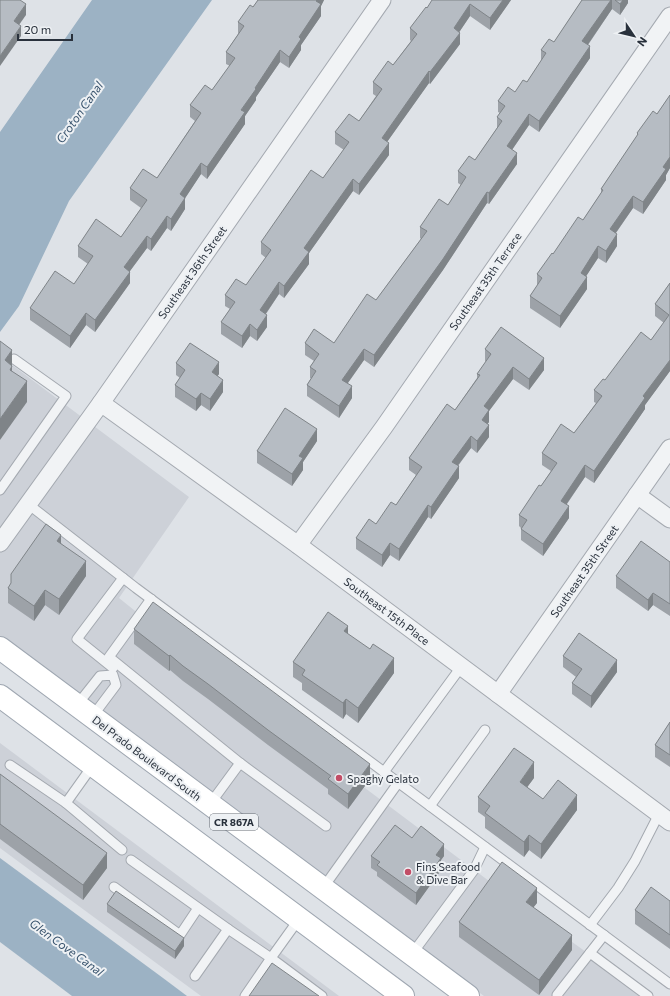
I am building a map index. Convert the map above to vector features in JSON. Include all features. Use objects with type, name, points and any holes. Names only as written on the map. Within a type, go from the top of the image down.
[{"type":"main road","name":"Del Prado Boulevard South","points":[[0,648],[468,996]]},
{"type":"main road","points":[[0,696],[403,996]]},
{"type":"street","name":"Southeast 36th Street","points":[[2,535],[28,504],[101,403],[382,0]]},
{"type":"street","name":"Southeast 35th Terrace","points":[[298,545],[388,420],[670,16]]},
{"type":"street","name":"Southeast 15th Place","points":[[101,403],[298,545],[664,818]]},
{"type":"street","name":"Southeast 35th Street","points":[[498,694],[670,448]]},
{"type":"street","points":[[637,495],[670,519]]},
{"type":"lane","points":[[0,490],[66,396],[14,360]]},
{"type":"lane","points":[[28,504],[151,599],[670,984]]},
{"type":"lane","points":[[123,578],[77,639],[116,670],[326,826]]},
{"type":"lane","points":[[85,711],[116,685],[116,670],[109,657],[151,599]]},
{"type":"lane","points":[[384,772],[461,667]]},
{"type":"lane","points":[[85,711],[100,676],[116,670]]},
{"type":"lane","points":[[430,806],[485,730]]},
{"type":"lane","points":[[210,804],[240,763]]},
{"type":"lane","points":[[10,764],[66,803],[122,850]]},
{"type":"lane","points":[[66,803],[93,765]]},
{"type":"lane","points":[[323,888],[398,783]]},
{"type":"lane","points":[[590,925],[618,888],[664,818]]},
{"type":"lane","points":[[412,954],[474,870],[485,847]]},
{"type":"lane","points":[[131,860],[271,958],[322,996]]},
{"type":"lane","points":[[114,887],[180,935],[198,908]]},
{"type":"lane","points":[[245,996],[299,919]]},
{"type":"lane","points":[[195,976],[228,929]]},
{"type":"lane","points":[[557,996],[604,935]]},
{"type":"lane","points":[[590,953],[648,996]]},
{"type":"shaded area","points":[[0,356],[189,497],[119,598],[221,680],[525,908],[647,996],[484,996],[0,636]]},
{"type":"shaded area","points":[[0,743],[339,996],[201,996],[0,848]]},
{"type":"water","name":"Croton Canal","points":[[92,0],[212,0],[69,201],[19,306],[0,332],[0,132]]},
{"type":"water","name":"Glen Cove Canal","points":[[0,858],[187,996],[72,996],[0,942]]},
{"type":"building","points":[[0,0],[20,0],[26,4],[14,21],[21,26],[0,56]]},
{"type":"building","points":[[258,0],[317,0],[316,1],[321,4],[299,37],[301,39],[289,57],[280,50],[241,110],[245,112],[207,167],[201,163],[180,194],[185,198],[171,219],[167,216],[151,239],[147,236],[124,267],[130,272],[95,320],[86,313],[70,336],[30,308],[55,271],[74,284],[93,256],[78,246],[96,219],[121,237],[147,200],[130,188],[143,169],[157,178],[201,113],[190,105],[205,85],[212,90],[235,58],[226,52],[244,26],[238,22],[250,5],[253,7]]},
{"type":"building","points":[[432,0],[503,0],[490,18],[470,4],[454,28],[460,33],[430,72],[429,71],[382,138],[389,143],[359,184],[353,179],[304,248],[309,252],[284,286],[279,282],[260,310],[267,315],[257,330],[250,324],[242,336],[221,322],[235,302],[225,295],[236,279],[246,285],[271,250],[261,242],[311,170],[323,178],[349,142],[335,132],[349,114],[359,121],[382,89],[373,82],[388,61],[393,65],[417,34],[410,28]]},
{"type":"building","points":[[582,0],[611,0],[582,41],[590,46],[539,121],[529,114],[507,146],[517,153],[489,193],[487,192],[443,259],[374,355],[364,349],[342,380],[352,386],[339,406],[307,385],[316,371],[310,367],[319,354],[305,343],[314,329],[334,343],[367,294],[376,300],[427,231],[420,227],[439,199],[448,205],[466,177],[458,171],[469,156],[475,160],[502,121],[497,117],[505,106],[498,101],[508,87],[515,92],[523,80],[527,82],[546,53],[541,50],[549,39],[554,42]]},
{"type":"building","points":[[615,0],[623,0],[620,4]]},
{"type":"building","points":[[670,95],[670,157],[663,167],[666,169],[643,202],[633,196],[610,229],[617,234],[606,251],[598,246],[581,273],[587,277],[560,316],[530,296],[542,278],[537,274],[552,253],[553,254],[578,217],[583,220],[603,190],[601,189],[638,134],[637,133],[653,111],[657,114]]},
{"type":"building","points":[[670,283],[670,360],[643,396],[645,398],[594,471],[585,465],[561,501],[569,506],[543,544],[521,529],[527,520],[519,515],[539,485],[541,486],[557,463],[542,453],[561,424],[574,433],[602,396],[594,390],[603,379],[605,380],[641,332],[651,340],[669,315],[655,304]]},
{"type":"building","points":[[501,327],[544,358],[529,379],[513,367],[484,406],[489,410],[482,420],[489,425],[477,441],[471,436],[452,462],[459,466],[431,507],[428,505],[399,549],[390,543],[382,555],[356,538],[369,519],[376,524],[391,502],[396,505],[422,467],[409,458],[447,404],[455,410],[480,375],[477,374],[491,354],[485,349]]},
{"type":"building","points":[[0,341],[12,350],[5,360],[12,366],[10,370],[27,381],[0,419]]},
{"type":"building","points":[[190,343],[219,362],[212,372],[223,380],[210,399],[201,393],[196,399],[175,385],[185,370],[176,363]]},
{"type":"building","points":[[285,408],[317,429],[299,456],[303,458],[292,474],[257,451]]},
{"type":"building","points":[[46,524],[61,535],[57,541],[86,561],[59,599],[45,590],[34,606],[8,588],[11,583],[11,574]]},
{"type":"building","points":[[641,541],[670,562],[670,604],[653,593],[648,600],[616,576]]},
{"type":"building","points":[[153,602],[370,764],[348,794],[328,779],[331,776],[134,629]]},
{"type":"building","points":[[328,612],[348,626],[344,631],[370,649],[373,644],[394,658],[358,708],[346,699],[343,703],[302,675],[305,670],[293,662]]},
{"type":"building","points":[[579,633],[617,660],[591,696],[572,683],[582,669],[563,656]]},
{"type":"building","points":[[670,722],[670,755],[655,745]]},
{"type":"building","points":[[514,748],[534,762],[520,782],[543,799],[558,780],[577,795],[541,844],[529,835],[524,842],[485,813],[490,806],[478,797]]},
{"type":"building","points":[[0,774],[107,853],[83,885],[0,824]]},
{"type":"building","name":"Fins Seafood & Dive Bar","points":[[395,825],[412,838],[421,826],[444,844],[436,855],[441,858],[416,893],[377,865],[380,862],[371,856]]},
{"type":"building","points":[[502,862],[537,888],[526,902],[572,935],[539,980],[459,922]]},
{"type":"building","points":[[651,887],[670,901],[670,935],[635,910]]},
{"type":"building","points":[[116,891],[184,938],[175,951],[107,904]]},
{"type":"building","points":[[272,963],[319,996],[249,996]]},
{"type":"place","name":"Spaghy Gelato","points":[[339,778]]},
{"type":"place","name":"Fins Seafood & Dive Bar","points":[[408,872]]}]
